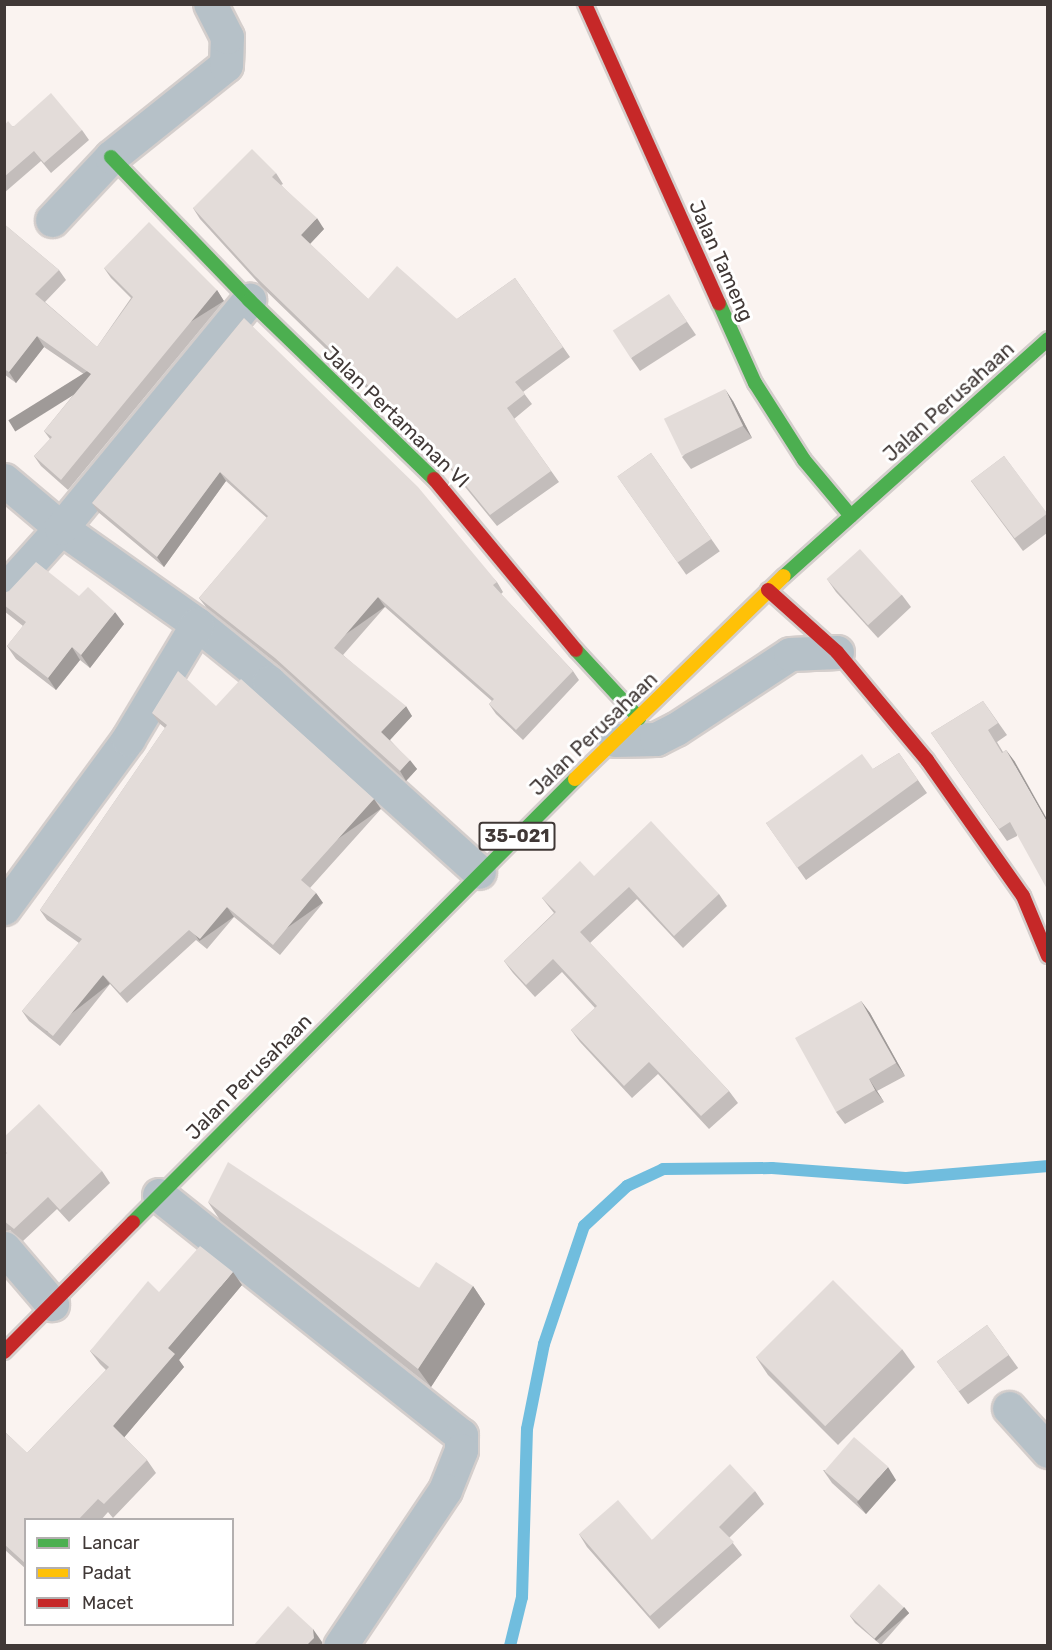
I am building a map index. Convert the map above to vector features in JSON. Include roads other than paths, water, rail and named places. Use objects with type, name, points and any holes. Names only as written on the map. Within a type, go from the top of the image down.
[{"type":"street","points":[[52,220],[111,157],[226,65],[227,37],[210,4]]},
{"type":"street","name":"Jalan Tameng","points":[[585,4],[755,383],[804,460],[851,516]]},
{"type":"street","name":"Jalan Pertamanan VI","points":[[111,157],[174,218],[249,300],[439,484],[563,635],[639,718]]},
{"type":"street","points":[[4,591],[61,528],[249,300]]},
{"type":"street","name":"Jalan Perusahaan","points":[[4,1352],[479,872],[768,590],[1047,339]]},
{"type":"street","points":[[4,480],[61,528],[197,624],[269,682],[479,872]]},
{"type":"street","points":[[768,590],[837,652],[927,760],[1023,896],[1047,956]]},
{"type":"street","points":[[4,908],[128,739],[197,624]]},
{"type":"street","points":[[615,740],[656,739],[676,729],[790,654],[837,652]]},
{"type":"street","points":[[159,1195],[454,1428],[461,1450],[444,1490],[340,1646]]},
{"type":"street","points":[[4,1248],[52,1304]]},
{"type":"street","points":[[1010,1408],[1047,1452]]},
{"type":"waterway","points":[[510,1646],[522,1597],[527,1429],[544,1344],[584,1226],[627,1186],[663,1169],[772,1168],[906,1178],[1048,1166]]}]
